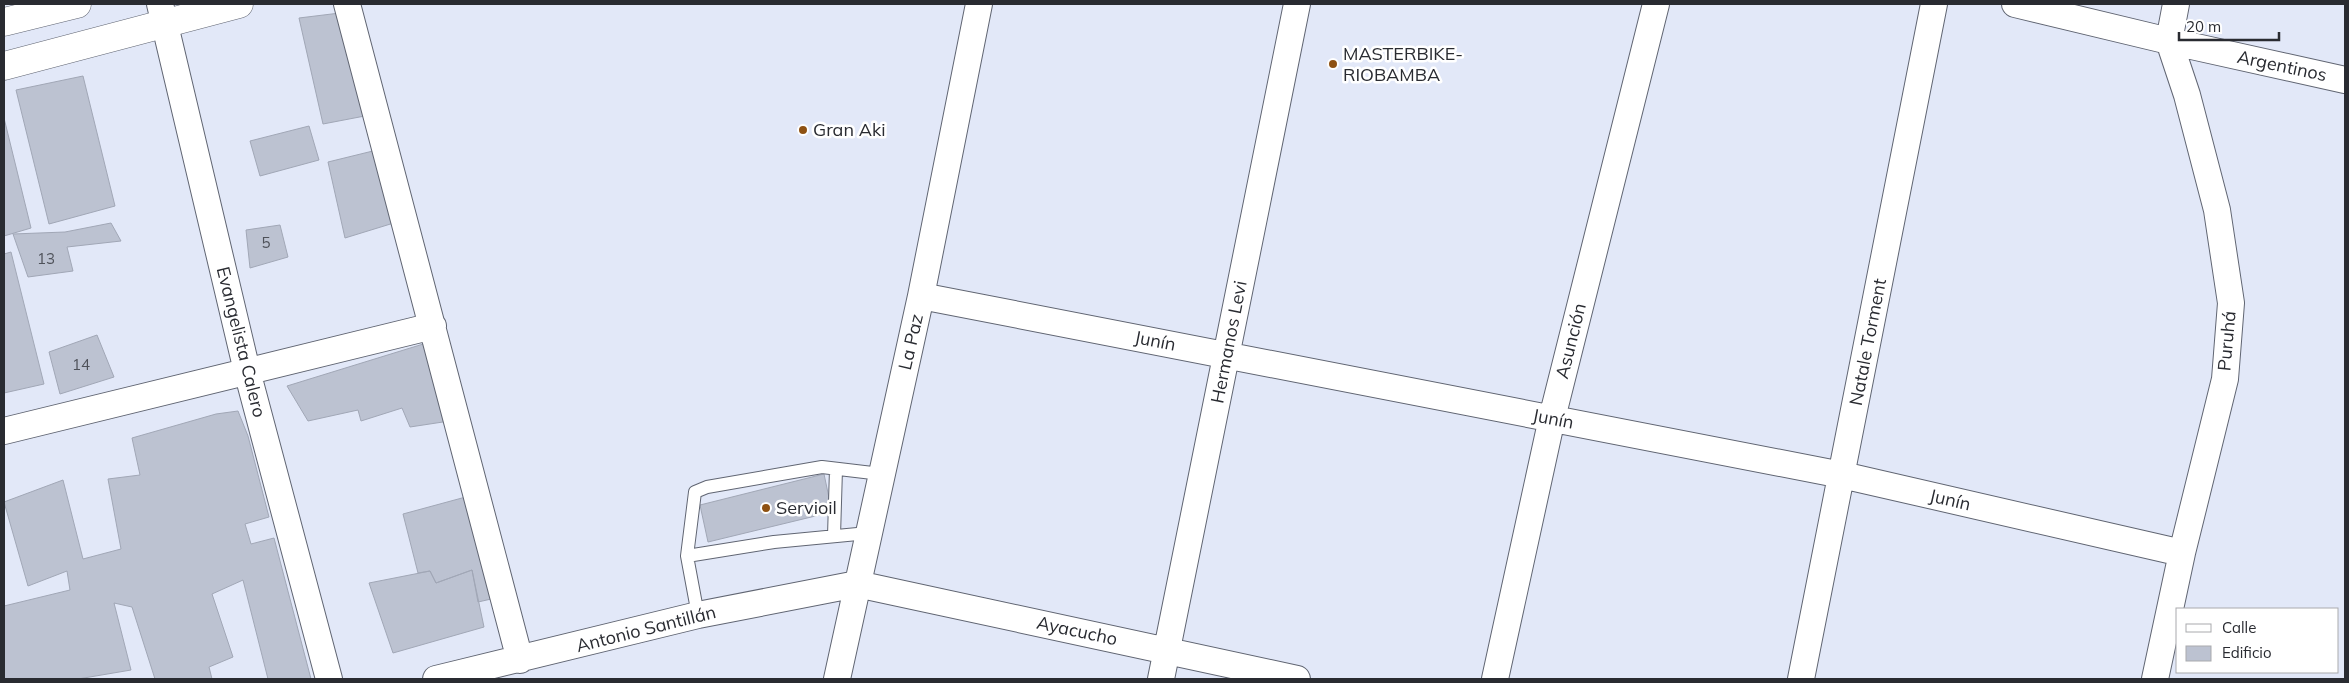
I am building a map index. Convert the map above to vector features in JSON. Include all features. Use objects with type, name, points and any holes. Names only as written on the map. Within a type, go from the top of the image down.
[{"type":"street","points":[[4,22],[77,4]]},
{"type":"street","points":[[4,66],[163,14],[238,4]]},
{"type":"street","points":[[347,4],[520,660]]},
{"type":"street","name":"La Paz","points":[[837,679],[921,296],[979,4]]},
{"type":"street","name":"Hermanos Levi","points":[[1161,679],[1297,4]]},
{"type":"street","name":"Asunción","points":[[1495,679],[1552,418],[1656,4]]},
{"type":"street","name":"Natale Torment","points":[[1801,679],[1934,4]]},
{"type":"street","name":"Argentinos","points":[[2015,4],[2345,80]]},
{"type":"street","name":"Puruhá","points":[[2155,679],[2182,553],[2225,379],[2231,303],[2217,210],[2187,94],[2169,41],[2176,4]]},
{"type":"street","name":"Evangelista Calero","points":[[163,14],[247,371],[329,679]]},
{"type":"street","name":"Junín","points":[[921,296],[1842,475],[2182,553]]},
{"type":"street","points":[[4,431],[433,326]]},
{"type":"street","name":"Antonio Santillán","points":[[436,679],[698,615],[857,584]]},
{"type":"street","name":"Ayacucho","points":[[857,584],[1297,679]]},
{"type":"lane","points":[[698,615],[687,556],[695,492],[707,487],[822,467],[881,474]]},
{"type":"lane","points":[[834,536],[836,469]]},
{"type":"lane","points":[[687,556],[774,542],[868,533]]},
{"type":"building","points":[[348,12],[370,115],[323,124],[299,18]]},
{"type":"building","points":[[83,76],[115,206],[49,224],[16,90]]},
{"type":"building","points":[[4,118],[31,228],[4,236]]},
{"type":"building","points":[[309,126],[319,160],[260,176],[250,141]]},
{"type":"building","points":[[381,149],[397,222],[345,238],[328,162]]},
{"type":"building","points":[[111,223],[121,241],[67,247],[73,271],[28,277],[13,234],[65,232]]},
{"type":"building","points":[[280,225],[288,257],[250,268],[246,230]]},
{"type":"building","points":[[11,252],[44,384],[4,393],[4,254]]},
{"type":"building","points":[[97,335],[114,377],[60,394],[49,352]]},
{"type":"building","points":[[433,341],[456,420],[410,427],[402,408],[361,421],[358,410],[308,421],[287,386]]},
{"type":"building","points":[[238,411],[248,436],[269,517],[245,524],[251,544],[274,538],[311,679],[268,679],[243,580],[212,594],[233,657],[209,667],[212,679],[155,679],[132,607],[114,603],[131,670],[78,679],[4,679],[4,606],[70,590],[67,571],[28,586],[4,502],[63,480],[83,559],[121,549],[108,479],[140,475],[132,438],[216,414]]},
{"type":"building","name":"Servioil","points":[[824,474],[832,512],[708,542],[700,505]]},
{"type":"building","points":[[473,495],[500,597],[478,602],[472,570],[436,583],[430,571],[418,573],[403,514]]},
{"type":"building","points":[[472,570],[484,627],[393,653],[369,583],[430,571],[436,583]]},
{"type":"place","name":"MASTERBIKE- RIOBAMBA","points":[[1333,64]]},
{"type":"place","name":"Gran Aki","points":[[803,130]]},
{"type":"place","name":"Servioil","points":[[766,508]]}]
